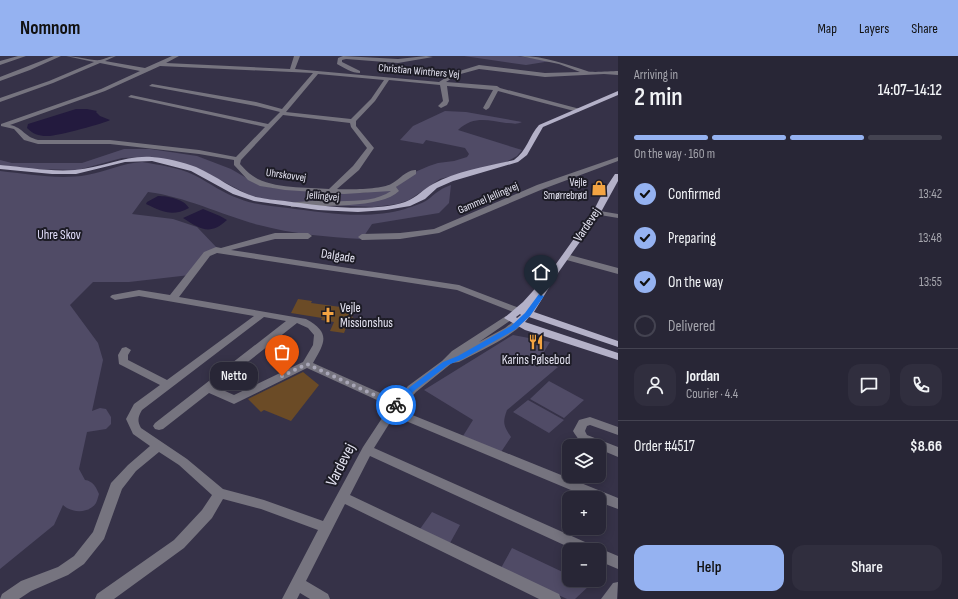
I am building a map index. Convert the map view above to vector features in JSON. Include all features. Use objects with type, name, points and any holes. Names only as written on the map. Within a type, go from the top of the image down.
[{"type":"main road","name":"Jellingvej","points":[[0,167],[52,172],[76,172],[125,160],[152,159],[174,163],[194,170],[246,197],[262,201],[358,210],[386,208],[407,204],[422,197],[434,186],[450,179],[506,165],[522,158],[525,155],[536,132],[541,126],[618,93]]},
{"type":"main road","name":"Vardevej","points":[[513,320],[534,307],[554,273],[597,212],[607,192],[618,176]]},
{"type":"main road","points":[[523,313],[618,344]]},
{"type":"main road","points":[[513,320],[618,357]]},
{"type":"street","points":[[0,63],[23,56]]},
{"type":"street","points":[[0,79],[58,56]]},
{"type":"street","points":[[69,56],[145,70]]},
{"type":"street","points":[[0,100],[51,82],[113,56]]},
{"type":"street","points":[[3,126],[103,90],[176,56]]},
{"type":"street","points":[[292,70],[297,56]]},
{"type":"street","points":[[523,56],[556,62],[592,73]]},
{"type":"street","points":[[365,76],[344,66],[340,63],[340,59],[345,57],[398,62],[430,57]]},
{"type":"street","name":"Christian Winthers Vej","points":[[159,64],[292,70],[498,88],[578,110]]},
{"type":"street","points":[[441,106],[445,104],[446,101],[444,85],[441,83],[455,74],[479,67],[545,75],[618,73]]},
{"type":"street","points":[[3,126],[16,128],[26,139],[38,142],[110,142],[199,152],[238,159],[317,72]]},
{"type":"street","points":[[353,122],[373,100],[388,78]]},
{"type":"street","points":[[152,86],[256,104],[282,112],[353,122]]},
{"type":"street","points":[[486,108],[498,88]]},
{"type":"street","points":[[131,97],[269,126]]},
{"type":"street","points":[[331,191],[356,168],[372,148],[353,126],[353,122]]},
{"type":"street","name":"Uhrskovvej","points":[[238,159],[236,164],[237,167],[251,178],[264,184],[285,188],[355,192],[392,186],[413,172]]},
{"type":"street","name":"Gammel Jellingvej","points":[[362,237],[400,236],[436,231],[546,185],[618,159]]},
{"type":"street","name":"Uhrskovvej","points":[[294,205],[379,199],[393,193],[395,191],[392,186]]},
{"type":"street","points":[[597,212],[618,216]]},
{"type":"street","points":[[222,251],[227,248],[275,236],[308,236]]},
{"type":"street","name":"Dalgade","points":[[172,299],[207,254],[216,250],[459,288],[523,313]]},
{"type":"street","points":[[566,257],[618,272]]},
{"type":"street","points":[[115,297],[139,293],[294,320],[312,326],[318,330],[320,334],[319,342],[307,364],[234,400],[208,388]]},
{"type":"street","points":[[262,314],[138,407],[132,416],[132,423],[137,431],[184,462],[220,494],[230,495],[264,505],[327,528]]},
{"type":"street","points":[[159,426],[294,320]]},
{"type":"street","name":"Vardevej","points":[[289,599],[367,450],[394,408],[412,389],[446,363],[456,353],[513,320]]},
{"type":"street","points":[[126,350],[123,354],[123,362],[167,384]]},
{"type":"street","points":[[307,364],[394,408],[618,504]]},
{"type":"street","points":[[618,431],[590,421],[583,424],[579,431],[583,438],[618,452]]},
{"type":"street","points":[[7,599],[26,586],[63,571],[79,560],[99,535],[116,487],[128,472],[159,445]]},
{"type":"street","points":[[367,450],[574,543]]},
{"type":"street","points":[[102,599],[179,544],[207,514],[220,494]]},
{"type":"street","points":[[343,497],[554,599]]},
{"type":"street","points":[[606,557],[618,563]]},
{"type":"street","points":[[298,584],[323,599]]},
{"type":"street","points":[[608,599],[618,588]]},
{"type":"green space","points":[[464,56],[517,56],[551,61],[526,65]]},
{"type":"green space","points":[[445,111],[466,112],[522,122],[514,124],[480,120],[469,123],[458,130],[522,150],[517,156],[506,162],[440,179],[409,200],[397,204],[374,207],[306,204],[259,198],[247,194],[205,172],[170,160],[153,157],[122,158],[78,170],[32,169],[0,165],[0,160],[12,163],[82,163],[124,149],[150,149],[197,156],[231,169],[257,184],[273,188],[362,193],[396,187],[415,172],[429,166],[467,157],[469,154],[465,148],[426,140],[423,144],[400,140],[413,126]]},
{"type":"green space","name":"Uhre Skov","points":[[142,162],[188,172],[228,194],[252,203],[332,213],[362,215],[405,209],[425,201],[440,190],[451,185],[449,203],[439,213],[372,224],[362,239],[310,235],[284,231],[245,221],[190,202],[162,194],[148,192],[132,214],[173,219],[197,227],[218,249],[206,254],[190,275],[129,282],[93,282],[70,305],[98,343],[103,360],[92,411],[100,408],[106,409],[111,417],[111,424],[106,429],[87,432],[79,469],[85,480],[92,483],[99,494],[93,507],[85,511],[71,510],[63,505],[54,525],[0,569],[0,171],[66,177],[94,174],[128,164]]},
{"type":"green space","points":[[513,335],[550,342],[539,360],[558,367],[507,410],[504,424],[511,437],[501,452],[463,436],[473,420],[424,390]]},
{"type":"green space","points":[[549,381],[584,400],[564,418],[530,399]]},
{"type":"green space","points":[[528,400],[564,420],[549,433],[513,412]]},
{"type":"green space","points":[[432,512],[460,525],[450,543],[420,529]]},
{"type":"green space","points":[[512,548],[562,572],[562,587],[588,587],[575,599],[567,599],[501,568]]},
{"type":"shaded area","points":[[76,109],[97,111],[96,112],[100,116],[110,120],[80,130],[52,136],[38,135],[27,128],[28,124]]},
{"type":"shaded area","points":[[158,196],[171,197],[180,200],[189,208],[172,213],[146,204]]},
{"type":"shaded area","points":[[203,209],[227,220],[215,228],[205,229],[200,228],[183,218]]},
{"type":"building","name":"Vejle Missionshus","points":[[298,299],[312,301],[311,303],[356,309],[352,317],[355,319],[351,326],[346,328],[344,333],[330,331],[334,322],[321,320],[322,318],[291,313]]},
{"type":"building","points":[[303,372],[319,385],[291,421],[264,410],[261,412],[248,399]]},
{"type":"way so far","points":[[282,376],[307,364],[396,405]]},
{"type":"place","name":"Vejle Smørrebrød","points":[[599,188]]},
{"type":"place","name":"Vejle Missionshus","points":[[328,315]]},
{"type":"place","name":"Karins Pølsebod","points":[[536,342]]},
{"type":"place","name":"Netto","points":[[282,376]]},
{"type":"route","points":[[396,405],[412,389],[446,363],[461,357],[514,327],[528,315],[541,296]]}]
